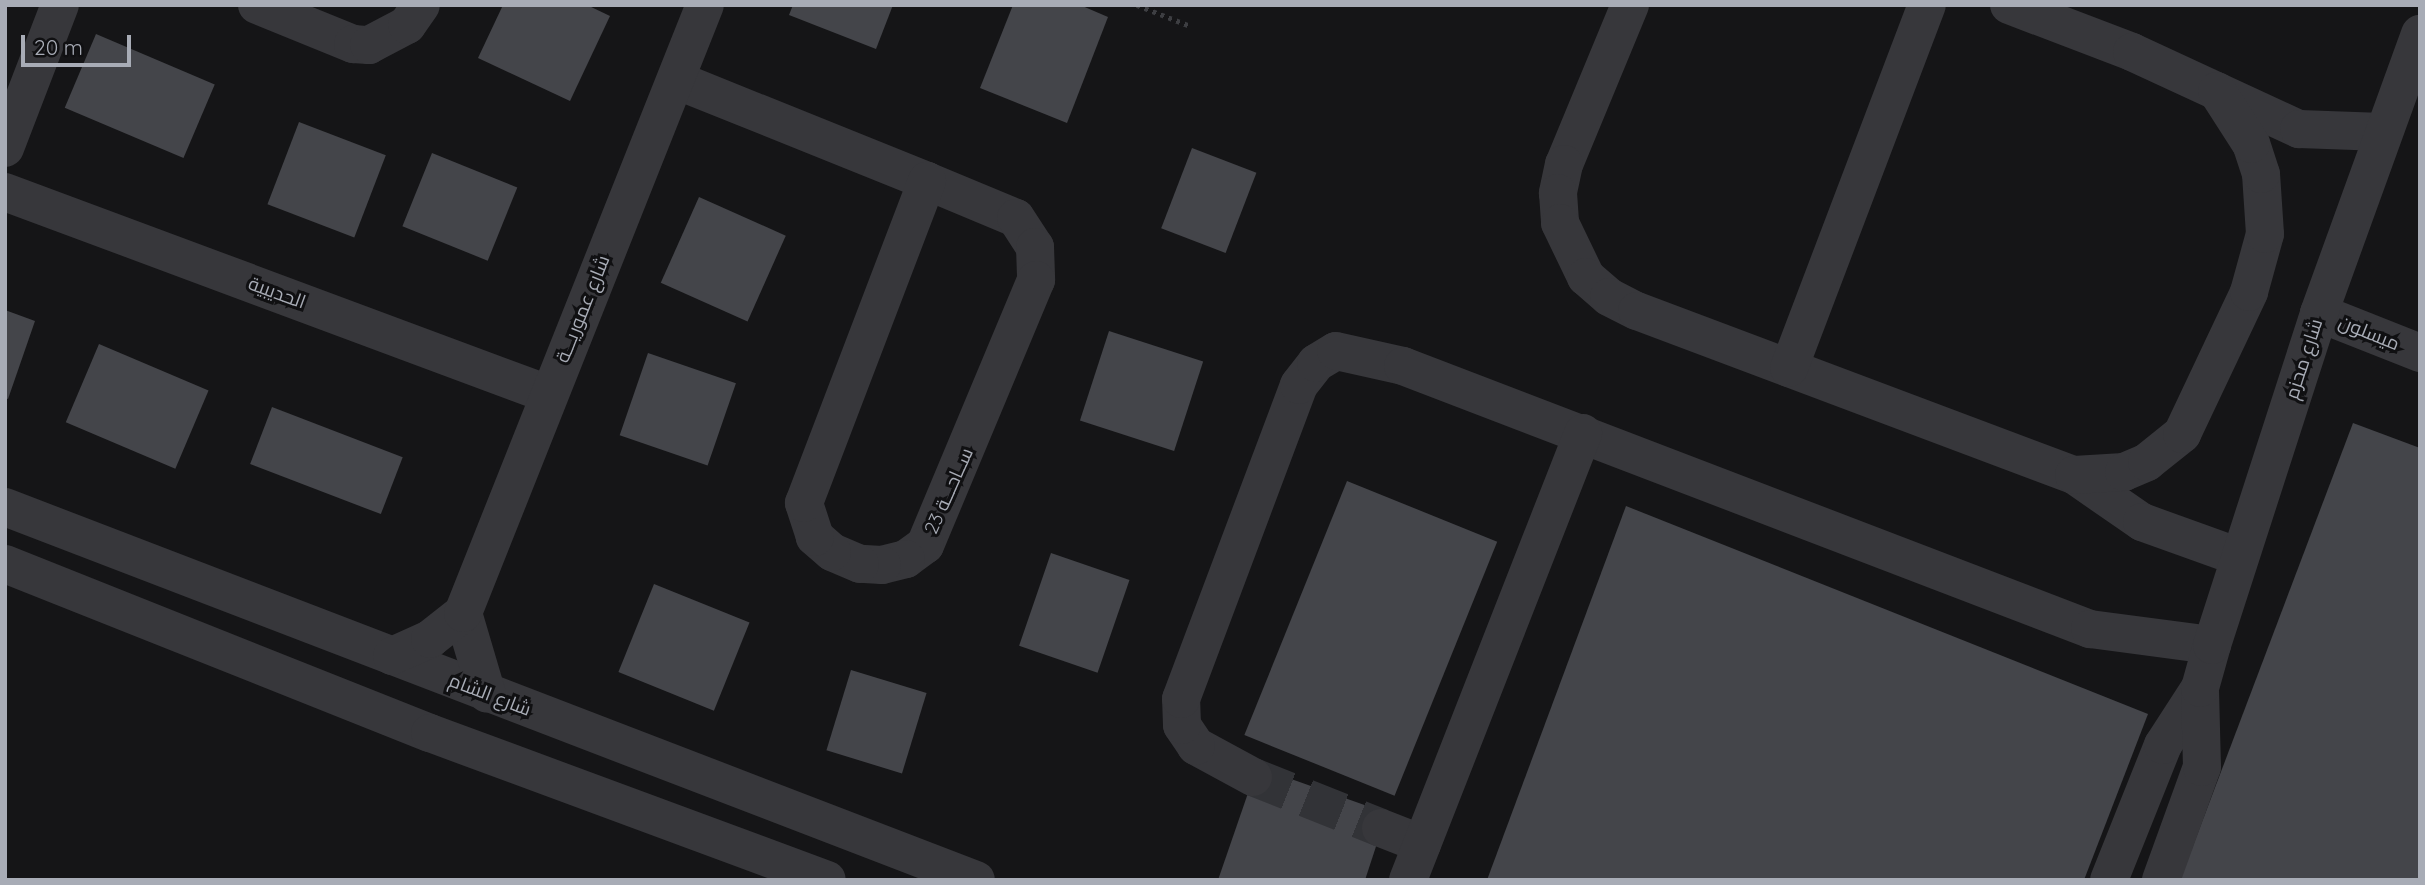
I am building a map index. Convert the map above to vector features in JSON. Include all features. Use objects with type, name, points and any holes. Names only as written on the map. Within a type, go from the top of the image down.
[{"type":"street","points":[[5,148],[60,5]]},
{"type":"street","points":[[257,5],[354,44],[369,46],[407,25],[422,5]]},
{"type":"street","name":"شارع عموريـــة","points":[[463,613],[705,5]]},
{"type":"street","points":[[1630,5],[1564,164],[1558,193],[1560,223],[1570,252],[1587,277],[1609,297],[2074,475],[2142,522],[2239,557]]},
{"type":"street","points":[[1789,368],[1927,5]]},
{"type":"street","points":[[2009,5],[2132,52],[2299,129],[2383,132]]},
{"type":"street","name":"شارع محزم","points":[[2161,880],[2202,767],[2200,688],[2212,645],[2319,313],[2420,34]]},
{"type":"street","name":"ســاحـــة 23","points":[[676,80],[927,181],[1016,218],[1035,247],[1036,281],[925,545],[906,559],[882,565],[860,564],[832,552],[815,537],[804,503],[927,181]]},
{"type":"street","points":[[2074,475],[2124,471],[2147,462],[2182,434],[2249,292],[2265,234],[2261,174],[2241,125],[2217,91]]},
{"type":"street","name":"الحديبية","points":[[5,192],[548,394]]},
{"type":"street","name":"ميسلون","points":[[2319,313],[2420,353]]},
{"type":"street","points":[[1253,777],[1196,746],[1182,725],[1181,699],[1299,385],[1316,363],[1336,351],[1403,366],[2090,629],[2212,645]]},
{"type":"street","points":[[1408,880],[1583,433]]},
{"type":"street","name":"شارع الشام","points":[[5,508],[976,880]]},
{"type":"street","points":[[5,564],[430,733],[827,880]]},
{"type":"street","points":[[392,656],[430,639],[463,613],[487,694]]},
{"type":"street","name":"شارع محزم","points":[[2109,880],[2163,745],[2200,688]]},
{"type":"street","points":[[1381,828],[1422,844]]},
{"type":"path","points":[[1137,5],[1188,25]]},
{"type":"building","points":[[503,5],[587,5],[610,16],[570,101],[478,58]]},
{"type":"building","points":[[793,5],[893,5],[876,49],[789,15]]},
{"type":"building","points":[[1013,5],[1080,5],[1108,17],[1067,123],[980,88]]},
{"type":"building","points":[[96,34],[215,84],[183,158],[65,108]]},
{"type":"building","points":[[299,122],[386,155],[354,237],[267,204]]},
{"type":"building","points":[[1192,148],[1256,173],[1226,253],[1161,228]]},
{"type":"building","points":[[432,153],[517,187],[488,261],[402,226]]},
{"type":"building","points":[[699,197],[786,236],[748,322],[661,283]]},
{"type":"building","points":[[5,310],[35,321],[8,399],[5,398]]},
{"type":"building","points":[[1109,331],[1203,362],[1174,451],[1080,420]]},
{"type":"building","points":[[99,344],[209,390],[175,469],[66,422]]},
{"type":"building","points":[[648,353],[736,383],[708,466],[620,435]]},
{"type":"building","points":[[272,407],[403,457],[381,514],[250,464]]},
{"type":"building","points":[[2353,423],[2420,448],[2420,880],[2180,880]]},
{"type":"building","points":[[1347,481],[1497,542],[1395,796],[1244,735]]},
{"type":"building","points":[[1626,506],[2148,714],[2084,880],[1487,880]]},
{"type":"building","points":[[1051,553],[1129,580],[1098,673],[1019,646]]},
{"type":"building","points":[[654,584],[749,623],[714,711],[618,672]]},
{"type":"building","points":[[851,670],[927,693],[902,773],[826,750]]},
{"type":"building","points":[[1257,767],[1387,813],[1365,880],[1218,880]]},
{"type":"tunnel","points":[[1253,777],[1381,828]]}]
